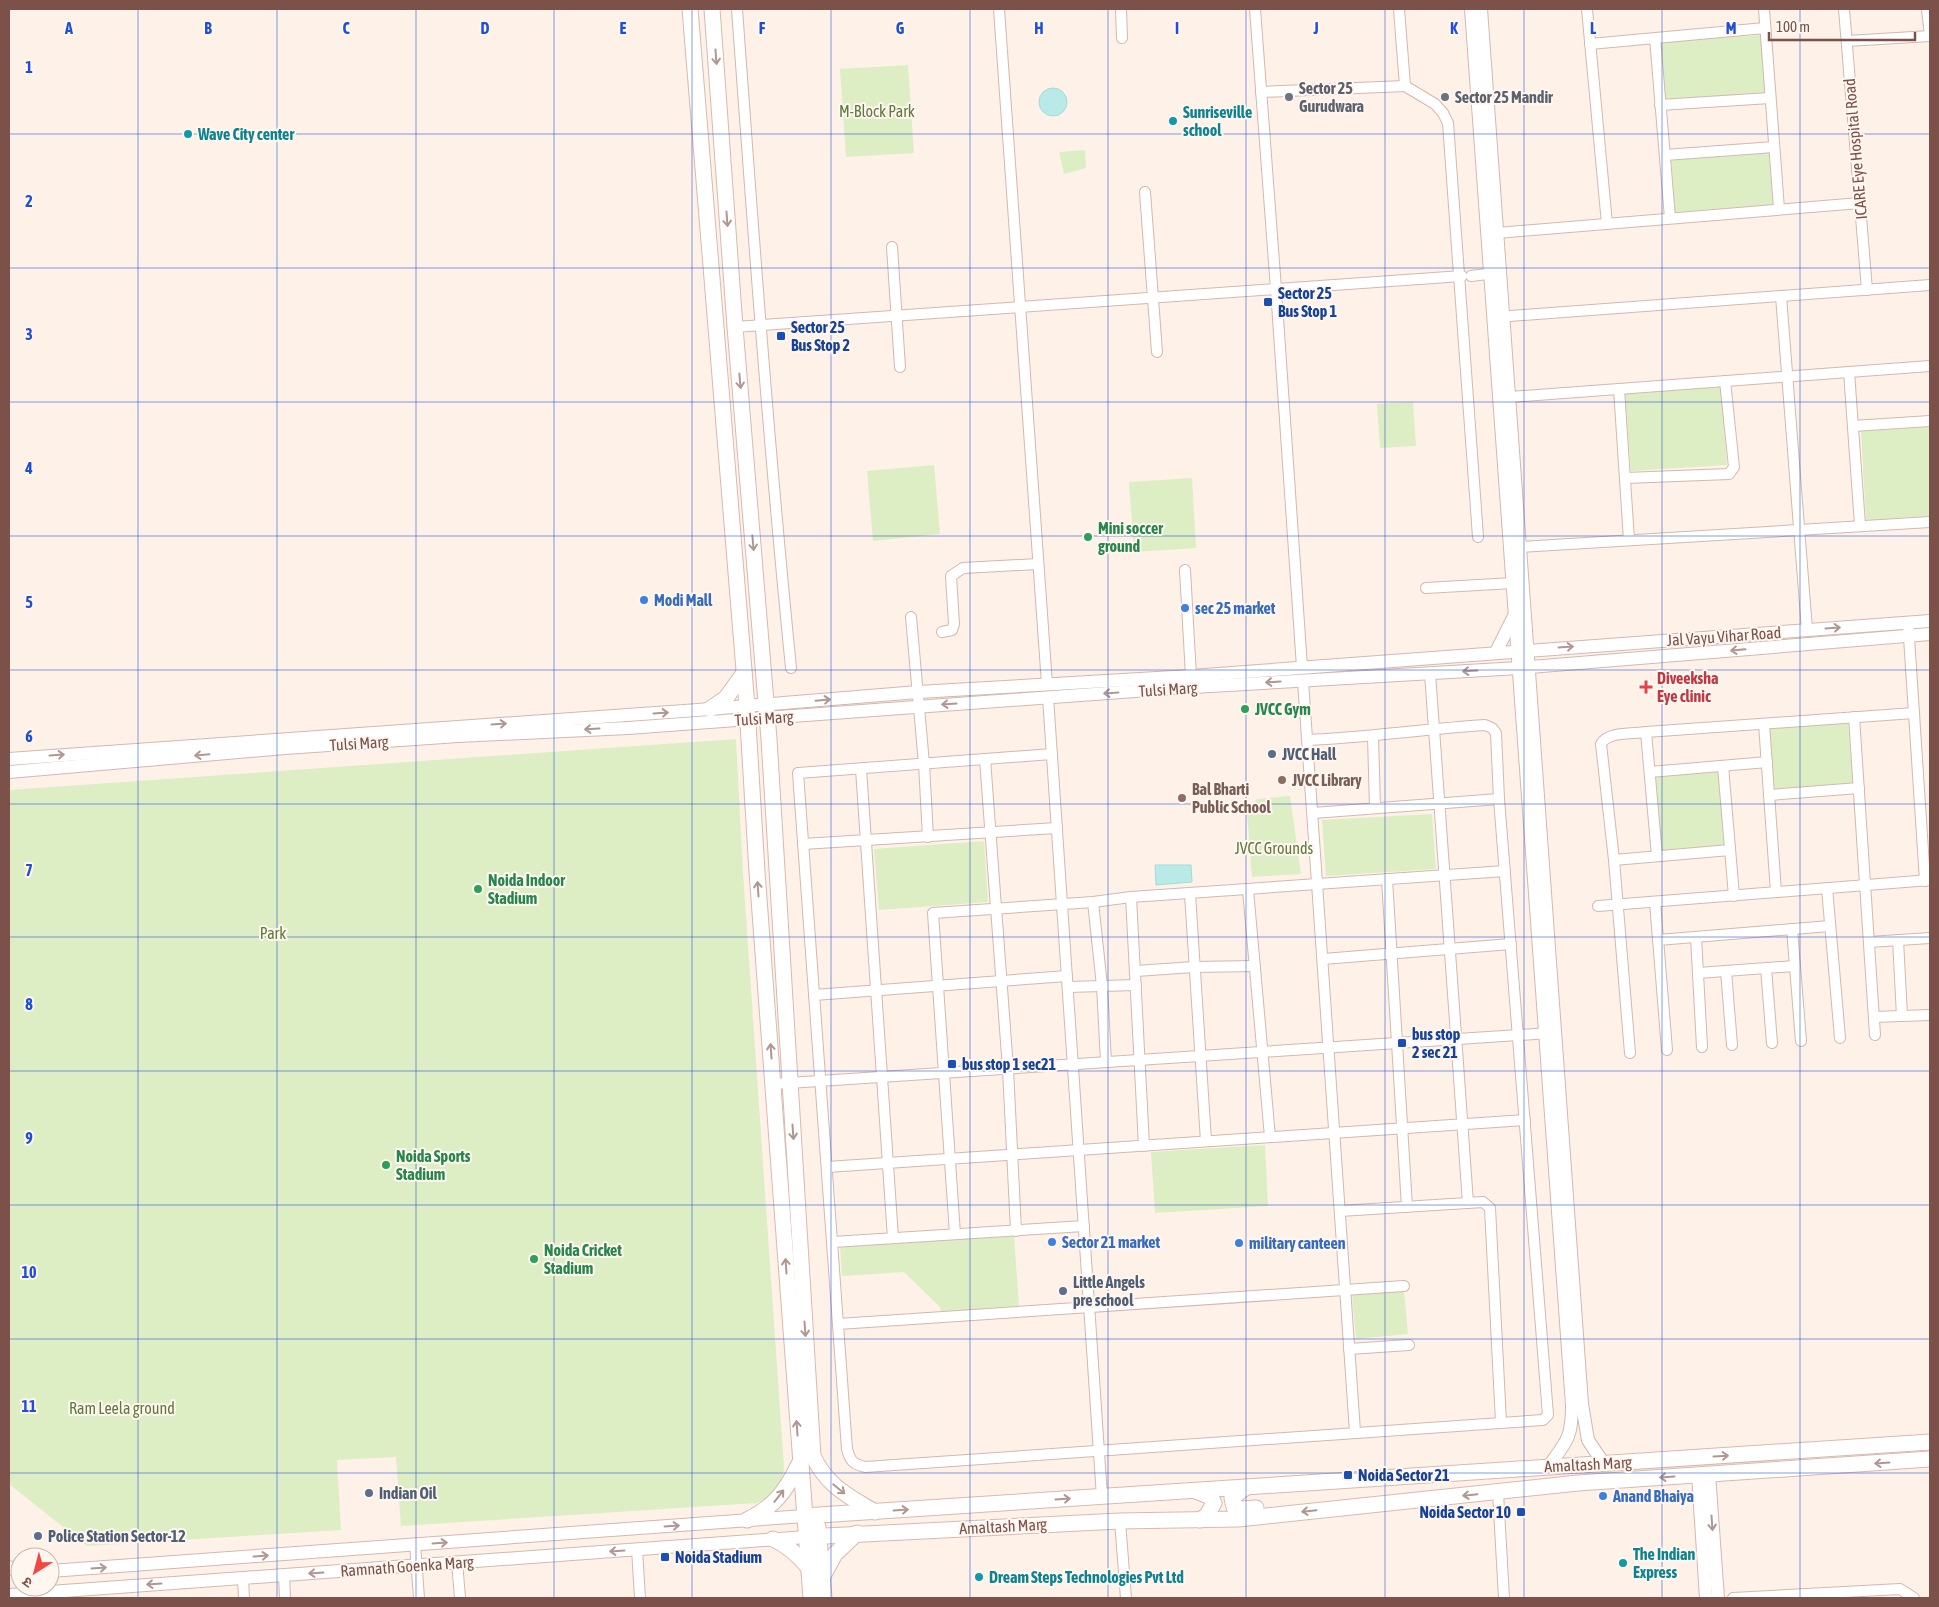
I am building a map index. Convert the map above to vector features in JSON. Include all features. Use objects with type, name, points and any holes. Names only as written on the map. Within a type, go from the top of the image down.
[{"type":"main road","points":[[690,9],[748,713],[757,872],[800,1462],[811,1516],[812,1536],[808,1567],[811,1598]]},
{"type":"main road","points":[[712,9],[749,326],[766,711],[813,1456],[821,1472],[839,1490],[875,1512]]},
{"type":"main road","points":[[710,709],[726,698],[744,673]]},
{"type":"main road","name":"Amaltash Marg","points":[[811,1516],[1196,1491],[1358,1475],[1604,1464],[1930,1442]]},
{"type":"main road","name":"Amaltash Marg","points":[[812,1536],[1268,1516],[1578,1483],[1930,1460]]},
{"type":"main road","points":[[747,1520],[764,1512],[775,1502],[790,1482],[800,1462]]},
{"type":"main road","name":"Amaltash Marg","points":[[1246,1487],[1232,1498],[1234,1507],[1258,1509],[1268,1516]]},
{"type":"main road","points":[[1196,1491],[1211,1497],[1214,1503],[1207,1515],[1200,1520]]},
{"type":"main road","points":[[822,1578],[835,1554],[857,1533]]},
{"type":"main road","points":[[812,1536],[822,1578],[824,1598]]},
{"type":"main road","points":[[773,1539],[784,1544],[801,1558],[808,1567]]},
{"type":"street","points":[[737,9],[749,326],[777,526],[791,668]]},
{"type":"street","points":[[999,9],[1047,684]]},
{"type":"street","points":[[1121,9],[1122,38]]},
{"type":"street","points":[[1254,9],[1276,289],[1302,667]]},
{"type":"street","points":[[1399,9],[1405,86]]},
{"type":"street","points":[[1471,9],[1495,274],[1515,614],[1524,667],[1572,1342],[1572,1424],[1570,1434]]},
{"type":"street","points":[[1481,9],[1497,233],[1495,274]]},
{"type":"street","points":[[1587,9],[1607,224]]},
{"type":"street","points":[[1764,9],[1779,209]]},
{"type":"street","name":"ICARE Eye Hospital Road","points":[[1844,9],[1867,290]]},
{"type":"street","points":[[1847,41],[1930,36],[1927,9]]},
{"type":"street","points":[[1590,44],[1765,28]]},
{"type":"street","points":[[1655,38],[1670,218]]},
{"type":"street","points":[[1261,92],[1405,86],[1435,104],[1443,112],[1448,123],[1464,276],[1478,537]]},
{"type":"street","points":[[1660,106],[1770,98]]},
{"type":"street","points":[[1664,155],[1774,147]]},
{"type":"street","points":[[1145,192],[1157,352]]},
{"type":"street","points":[[1497,233],[1860,203]]},
{"type":"street","points":[[892,248],[900,367]]},
{"type":"street","points":[[749,326],[1495,274]]},
{"type":"street","points":[[1498,317],[1930,285]]},
{"type":"street","points":[[1781,296],[1807,630]]},
{"type":"street","points":[[1498,317],[1509,397],[1520,547],[1522,650]]},
{"type":"street","points":[[1509,397],[1930,366]]},
{"type":"street","points":[[1849,372],[1860,525]]},
{"type":"street","points":[[1625,478],[1728,474],[1732,471],[1734,468],[1725,381]]},
{"type":"street","points":[[1619,389],[1629,540]]},
{"type":"street","points":[[1853,426],[1930,421]]},
{"type":"street","points":[[1520,547],[1930,522]]},
{"type":"street","points":[[942,632],[952,630],[954,624],[951,576],[963,568],[1038,564]]},
{"type":"street","points":[[1185,570],[1191,676]]},
{"type":"street","points":[[1426,588],[1513,583]]},
{"type":"street","points":[[1496,652],[1515,614]]},
{"type":"street","points":[[910,617],[920,706],[928,837]]},
{"type":"street","name":"Jal Vayu Vihar Road","points":[[1522,650],[1930,621]]},
{"type":"street","points":[[1598,906],[1928,881],[1926,812],[1914,713],[1908,622]]},
{"type":"street","name":"Jal Vayu Vihar Road","points":[[1524,667],[1930,634]]},
{"type":"street","name":"Tulsi Marg","points":[[9,759],[284,744],[748,713],[918,692],[1191,676],[1522,650]]},
{"type":"street","name":"Tulsi Marg","points":[[766,711],[920,706],[1524,667]]},
{"type":"street","points":[[1430,673],[1468,1203]]},
{"type":"street","points":[[1303,680],[1355,1432]]},
{"type":"street","points":[[1048,697],[1102,1497]]},
{"type":"street","name":"Tulsi Marg","points":[[9,772],[284,744],[710,709],[748,713]]},
{"type":"street","points":[[1630,1052],[1614,860],[1601,744],[1604,739],[1610,736],[1646,732],[1914,713]]},
{"type":"street","points":[[1854,717],[1875,1035]]},
{"type":"street","points":[[1764,724],[1776,892]]},
{"type":"street","points":[[1052,754],[798,774],[847,1449],[850,1460],[856,1465],[865,1467],[1544,1420],[1548,1415],[1510,944],[1496,733],[1492,728],[1485,725],[1434,728],[1373,736],[1308,740]]},
{"type":"street","points":[[1646,732],[1657,856]]},
{"type":"street","points":[[1373,736],[1375,808]]},
{"type":"street","points":[[986,759],[1008,1069],[1016,1230]]},
{"type":"street","points":[[1650,772],[1767,762]]},
{"type":"street","points":[[1722,766],[1734,896]]},
{"type":"street","points":[[861,769],[893,1238]]},
{"type":"street","points":[[1769,795],[1859,788]]},
{"type":"street","points":[[1312,813],[1499,799]]},
{"type":"street","points":[[803,844],[1057,828]]},
{"type":"street","points":[[1614,860],[1730,850]]},
{"type":"street","points":[[955,1234],[933,913],[1505,871]]},
{"type":"street","points":[[1387,880],[1407,1207]]},
{"type":"street","points":[[1827,888],[1840,1038]]},
{"type":"street","points":[[1248,890],[1270,1137]]},
{"type":"street","points":[[1190,894],[1206,1141]]},
{"type":"street","points":[[1132,897],[1144,1146]]},
{"type":"street","points":[[1093,902],[1102,986],[1106,1062]]},
{"type":"street","points":[[1655,902],[1667,1050]]},
{"type":"street","points":[[1658,940],[1830,926]]},
{"type":"street","points":[[1792,929],[1801,1040]]},
{"type":"street","points":[[1696,937],[1702,1048]]},
{"type":"street","points":[[1869,942],[1930,938]]},
{"type":"street","points":[[1898,940],[1902,1016]]},
{"type":"street","points":[[1322,959],[1510,944]]},
{"type":"street","points":[[1136,971],[1194,967],[1255,966]]},
{"type":"street","points":[[1698,973],[1795,966]]},
{"type":"street","points":[[1766,968],[1772,1043]]},
{"type":"street","points":[[1726,970],[1732,1045]]},
{"type":"street","points":[[814,995],[1067,976]]},
{"type":"street","points":[[1068,987],[1136,985]]},
{"type":"street","points":[[1874,1017],[1930,1015]]},
{"type":"street","points":[[773,1084],[1550,1033]]},
{"type":"street","points":[[827,1167],[1524,1120]]},
{"type":"street","points":[[1340,1211],[1483,1202],[1490,1208],[1501,1422]]},
{"type":"street","points":[[832,1242],[1084,1226]]},
{"type":"street","points":[[838,1324],[1404,1286]]},
{"type":"street","points":[[1572,1342],[1587,1435],[1604,1464]]},
{"type":"street","points":[[1349,1349],[1409,1345]]},
{"type":"street","points":[[1548,1467],[1570,1434],[1577,1429],[1587,1435]]},
{"type":"street","points":[[1704,1474],[1706,1598]]},
{"type":"street","points":[[1704,1474],[1718,1598]]},
{"type":"street","points":[[1498,1492],[1504,1598]]},
{"type":"street","name":"Ramnath Goenka Marg","points":[[60,1570],[811,1516]]},
{"type":"street","points":[[1120,1521],[1126,1598]]},
{"type":"street","name":"Ramnath Goenka Marg","points":[[9,1595],[116,1593],[243,1578],[812,1536]]},
{"type":"street","points":[[415,1544],[419,1598]]},
{"type":"street","points":[[637,1549],[640,1598]]},
{"type":"street","points":[[457,1562],[460,1598]]},
{"type":"street","points":[[284,1575],[285,1598]]},
{"type":"street","points":[[243,1578],[244,1598]]},
{"type":"street","points":[[1733,1598],[1900,1589],[1914,1598]]},
{"type":"green space","points":[[1761,35],[1766,93],[1664,100],[1660,42]]},
{"type":"green space","name":"M-Block Park","points":[[908,65],[914,153],[846,157],[840,69]]},
{"type":"green space","points":[[1085,150],[1086,168],[1064,174],[1059,152]]},
{"type":"green space","points":[[1769,153],[1773,205],[1675,212],[1671,160]]},
{"type":"green space","points":[[1721,386],[1727,465],[1631,471],[1625,393]]},
{"type":"green space","points":[[1413,402],[1416,446],[1380,448],[1377,404]]},
{"type":"green space","points":[[1930,427],[1930,516],[1866,520],[1861,431]]},
{"type":"green space","points":[[934,465],[940,534],[873,541],[867,471]]},
{"type":"green space","points":[[1192,478],[1196,548],[1134,552],[1129,482]]},
{"type":"green space","points":[[1848,722],[1853,784],[1774,790],[1769,729]]},
{"type":"green space","name":"Noida Sports Stadium","points":[[736,739],[743,873],[784,1468],[781,1481],[776,1490],[757,1503],[401,1526],[396,1457],[337,1460],[341,1530],[87,1546],[9,1484],[9,790]]},
{"type":"green space","points":[[1718,770],[1725,846],[1661,852],[1655,775]]},
{"type":"green space","name":"JVCC Grounds","points":[[1290,796],[1301,874],[1252,877],[1247,811],[1257,799]]},
{"type":"green space","points":[[1432,814],[1436,869],[1326,876],[1322,820]]},
{"type":"green space","points":[[984,841],[988,902],[879,910],[874,849]]},
{"type":"green space","points":[[1265,1145],[1268,1206],[1155,1213],[1151,1152]]},
{"type":"green space","points":[[1014,1236],[1019,1307],[941,1312],[940,1307],[904,1272],[842,1276],[840,1247]]},
{"type":"green space","points":[[1404,1291],[1408,1334],[1356,1339],[1352,1295]]},
{"type":"water","points":[[1053,88],[1063,92],[1067,102],[1063,112],[1053,116],[1043,112],[1039,102],[1043,92]]},
{"type":"water","points":[[1155,865],[1191,865],[1192,882],[1156,885]]},
{"type":"place","name":"Sector 25 Gurudwara","points":[[1289,97]]},
{"type":"place","name":"Sector 25 Mandir","points":[[1445,97]]},
{"type":"place","name":"Sunriseville school","points":[[1173,121]]},
{"type":"place","name":"Wave City center","points":[[188,134]]},
{"type":"place","name":"Sector 25 Bus Stop 1","points":[[1268,302]]},
{"type":"place","name":"Sector 25 Bus Stop 2","points":[[781,336]]},
{"type":"place","name":"Mini soccer ground","points":[[1088,537]]},
{"type":"place","name":"Modi Mall","points":[[644,600]]},
{"type":"place","name":"sec 25 market","points":[[1185,608]]},
{"type":"place","name":"Diveeksha Eye clinic","points":[[1646,687]]},
{"type":"place","name":"JVCC Gym","points":[[1245,709]]},
{"type":"place","name":"JVCC Hall","points":[[1272,754]]},
{"type":"place","name":"JVCC Library","points":[[1282,780]]},
{"type":"place","name":"Bal Bharti Public School","points":[[1182,798]]},
{"type":"place","name":"Noida Indoor Stadium","points":[[478,889]]},
{"type":"place","name":"bus stop 2 sec 21","points":[[1402,1043]]},
{"type":"place","name":"bus stop 1 sec21","points":[[952,1064]]},
{"type":"place","name":"Noida Sports Stadium","points":[[386,1165]]},
{"type":"place","name":"Sector 21 market","points":[[1052,1242]]},
{"type":"place","name":"military canteen","points":[[1239,1243]]},
{"type":"place","name":"Noida Cricket Stadium","points":[[534,1259]]},
{"type":"place","name":"Little Angels pre school","points":[[1063,1291]]},
{"type":"place","name":"Noida Sector 21","points":[[1348,1475]]},
{"type":"place","name":"Indian Oil","points":[[369,1493]]},
{"type":"place","name":"Anand Bhaiya","points":[[1603,1496]]},
{"type":"place","name":"Noida Sector 10","points":[[1521,1512]]},
{"type":"place","name":"Police Station Sector-12","points":[[38,1536]]},
{"type":"place","name":"Noida Stadium","points":[[665,1557]]},
{"type":"place","name":"The Indian Express","points":[[1623,1563]]},
{"type":"place","name":"Dream Steps Technologies Pvt Ltd","points":[[979,1577]]},
{"type":"park label","name":"Park","points":[[273,933]]},
{"type":"park label","name":"Ram Leela ground","points":[[122,1408]]}]
